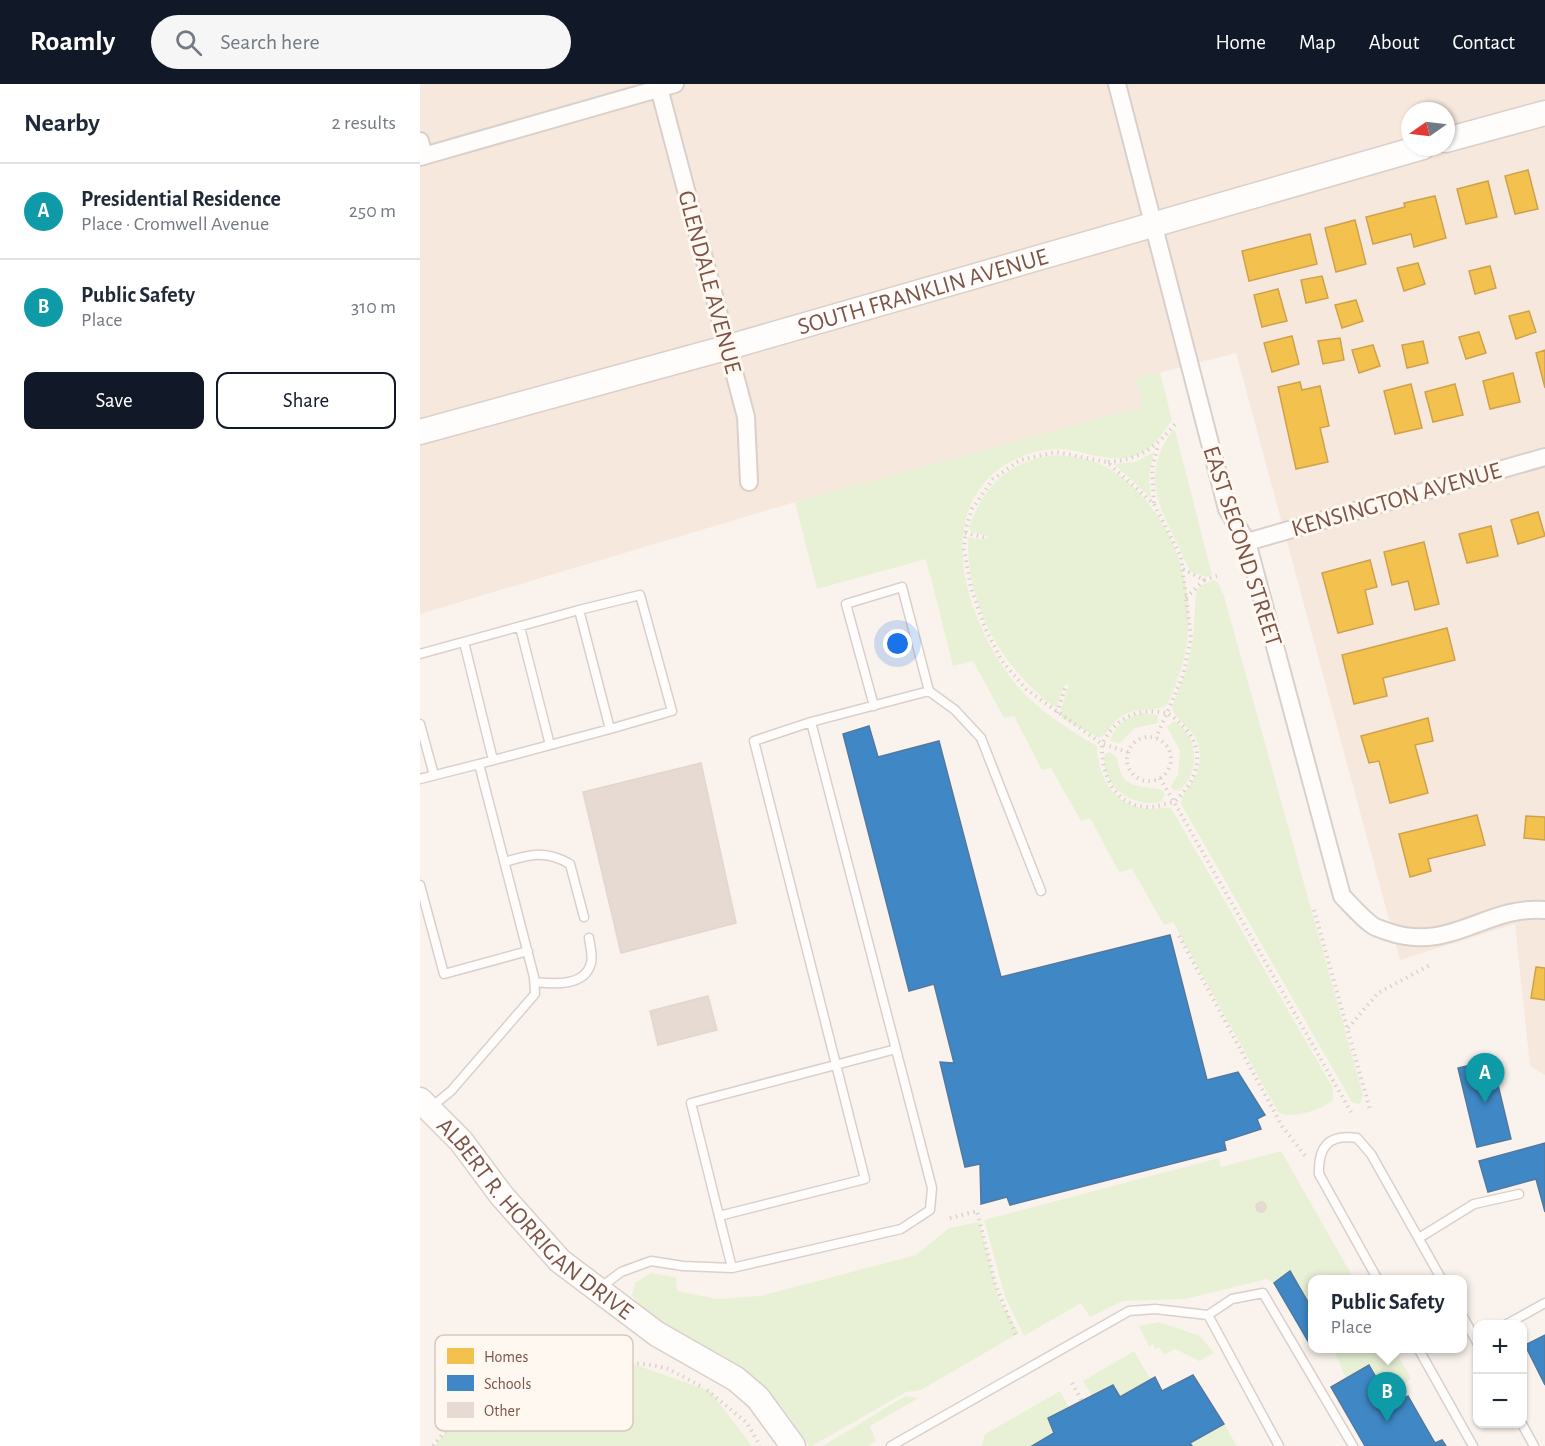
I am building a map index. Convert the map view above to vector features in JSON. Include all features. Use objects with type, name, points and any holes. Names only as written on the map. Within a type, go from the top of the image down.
[{"type":"street","name":"EAST SECOND STREET","points":[[1117,84],[1227,509],[1247,542],[1341,896],[1373,926],[1408,938],[1442,937],[1488,918],[1535,909],[1545,910]]},
{"type":"street","points":[[421,151],[664,86]]},
{"type":"street","name":"GLENDALE AVENUE","points":[[664,86],[717,312],[729,347],[747,417],[749,482]]},
{"type":"street","points":[[1455,138],[1545,112]]},
{"type":"street","name":"SOUTH FRANKLIN AVENUE","points":[[420,432],[729,347],[1401,153]]},
{"type":"street","name":"KENSINGTON AVENUE","points":[[1247,542],[1545,457]]},
{"type":"street","name":"ALBERT R. HORRIGAN DRIVE","points":[[425,1104],[461,1141],[502,1196],[548,1248],[597,1290],[657,1334],[736,1379],[758,1398],[793,1446]]},
{"type":"lane","points":[[874,705],[846,604],[902,587],[929,691],[955,710],[981,738],[1041,891]]},
{"type":"lane","points":[[420,654],[640,595],[672,711],[420,779]]},
{"type":"lane","points":[[579,610],[610,729]]},
{"type":"lane","points":[[520,627],[550,745]]},
{"type":"lane","points":[[464,642],[493,760]]},
{"type":"lane","points":[[719,1216],[865,1179],[754,741],[811,722],[929,691]]},
{"type":"lane","points":[[597,1290],[621,1272],[651,1261],[683,1266],[732,1268],[902,1229],[930,1210],[932,1188],[811,722]]},
{"type":"lane","points":[[420,724],[434,775]]},
{"type":"lane","points":[[425,1104],[451,1090],[536,993],[528,951],[478,764]]},
{"type":"lane","points":[[504,862],[543,853],[556,856],[570,864],[584,918]]},
{"type":"lane","points":[[420,885],[444,974],[528,951]]},
{"type":"lane","points":[[535,982],[571,982],[584,973],[591,963],[589,938]]},
{"type":"lane","points":[[732,1268],[691,1103],[896,1049]]},
{"type":"lane","points":[[1375,1275],[1319,1174],[1318,1156],[1327,1143],[1341,1136],[1357,1138],[1371,1154],[1439,1275]]},
{"type":"lane","points":[[1419,1238],[1474,1204],[1519,1194]]},
{"type":"lane","points":[[891,1446],[907,1442],[1129,1311],[1155,1309],[1208,1315],[1232,1299],[1263,1293],[1353,1446]]},
{"type":"lane","points":[[1514,1320],[1545,1303]]},
{"type":"lane","points":[[1208,1315],[1279,1446]]},
{"type":"lane","points":[[1421,1353],[1473,1446]]},
{"type":"lane","points":[[1524,1428],[1534,1446]]},
{"type":"path","points":[[1128,752],[1102,744],[1058,713],[1026,689],[1002,661],[985,628],[970,588],[964,549],[965,533],[972,509],[981,492],[999,474],[1020,460],[1056,452],[1107,462],[1134,459],[1158,445],[1176,423]]},
{"type":"path","points":[[1154,504],[1152,469],[1158,445]]},
{"type":"path","points":[[1107,462],[1154,504],[1181,557],[1191,638],[1183,675],[1156,738]]},
{"type":"path","points":[[965,533],[987,538]]},
{"type":"path","points":[[1183,569],[1204,580]]},
{"type":"path","points":[[1186,598],[1204,580],[1217,576]]},
{"type":"path","points":[[1058,713],[1066,685]]},
{"type":"path","points":[[1150,710],[1167,713],[1188,730],[1193,738],[1198,759],[1193,779],[1173,802],[1151,807],[1138,805],[1112,789],[1101,762],[1102,744],[1113,726],[1128,715],[1150,710]]},
{"type":"path","points":[[1142,738],[1156,738],[1167,746],[1171,760],[1160,778],[1147,780],[1135,776],[1128,765],[1128,752],[1136,741],[1142,738]]},
{"type":"path","points":[[1160,778],[1351,1112]]},
{"type":"path","points":[[1314,910],[1370,1110]]},
{"type":"path","points":[[1179,936],[1282,1126],[1319,1174]]},
{"type":"path","points":[[1347,1029],[1378,993],[1430,965]]},
{"type":"path","points":[[950,1218],[977,1211],[995,1282],[1017,1338]]},
{"type":"path","points":[[633,1362],[668,1369],[710,1391],[747,1423],[760,1446]]},
{"type":"path","points":[[1072,1383],[1082,1401]]},
{"type":"path","points":[[433,1446],[445,1431]]},
{"type":"shaded area","points":[[420,84],[1545,84],[1545,1075],[1530,1066],[1515,924],[1400,960],[1236,353],[1136,379],[1142,407],[795,502],[420,614]]},
{"type":"green space","points":[[1160,372],[1172,420],[1149,448],[1139,454],[1117,458],[1062,449],[1040,451],[1025,455],[1005,465],[982,486],[968,512],[963,540],[964,571],[983,632],[1015,683],[1043,710],[1097,746],[1098,758],[1105,779],[1117,796],[1136,806],[1151,809],[1171,808],[1333,1088],[1333,1100],[1328,1104],[1298,1114],[1278,1112],[1173,922],[1164,925],[1132,869],[1119,872],[1090,818],[1081,821],[1051,768],[1042,770],[1014,716],[1004,718],[973,661],[953,666],[926,559],[817,589],[795,502],[1142,407],[1136,379]]},
{"type":"green space","points":[[1175,430],[1212,575],[1207,577],[1191,572],[1157,497],[1156,466],[1162,449]]},
{"type":"green space","points":[[1154,452],[1149,475],[1151,498],[1114,464],[1135,462]]},
{"type":"green space","points":[[1058,455],[1082,458],[1100,464],[1126,480],[1143,497],[1158,516],[1170,537],[1185,584],[1188,607],[1186,650],[1167,705],[1124,715],[1099,738],[1062,718],[1060,713],[1069,684],[1064,686],[1056,708],[1019,674],[1004,655],[981,611],[973,587],[969,562],[968,537],[983,540],[989,537],[972,532],[969,528],[982,499],[991,487],[1013,468],[1042,457]]},
{"type":"green space","points":[[1214,580],[1218,583],[1224,596],[1363,1095],[1360,1104],[1352,1102],[1181,804],[1182,798],[1197,773],[1200,755],[1196,738],[1172,707],[1186,671],[1193,639],[1196,591],[1203,584]]},
{"type":"green space","points":[[1142,713],[1158,715],[1158,723],[1135,728],[1120,743],[1112,742],[1110,739],[1119,725]]},
{"type":"green space","points":[[1174,721],[1188,735],[1194,755],[1191,774],[1179,791],[1173,790],[1171,786],[1178,775],[1180,751],[1167,727]]},
{"type":"green space","points":[[1110,752],[1117,757],[1122,776],[1127,781],[1138,786],[1162,790],[1165,794],[1161,802],[1140,802],[1120,792],[1107,776],[1105,754]]},
{"type":"green space","points":[[1281,1151],[1352,1275],[1308,1275],[1308,1302],[1290,1272],[1274,1283],[1267,1279],[1185,1299],[1123,1301],[1090,1317],[1081,1303],[1024,1336],[1005,1297],[984,1220],[1219,1158],[1221,1167]]},
{"type":"green space","points":[[979,1222],[999,1299],[1019,1333],[921,1390],[906,1392],[812,1446],[809,1446],[784,1410],[756,1379],[719,1353],[665,1325],[641,1306],[632,1295],[635,1283],[651,1273],[676,1277],[677,1291],[717,1299],[760,1296],[916,1255],[949,1228]]},
{"type":"green space","points":[[1159,1322],[1200,1336],[1214,1353],[1199,1361],[1175,1349],[1164,1355],[1159,1347],[1155,1349],[1153,1344],[1149,1347],[1139,1326]]},
{"type":"green space","points":[[1134,1351],[1151,1380],[1120,1397],[1112,1385],[1092,1396],[1083,1381]]},
{"type":"green space","points":[[1335,1353],[1396,1353],[1411,1378],[1389,1399],[1369,1365],[1346,1378]]},
{"type":"green space","points":[[633,1364],[710,1391],[752,1446],[435,1446],[447,1431],[633,1431]]},
{"type":"green space","points":[[1060,1391],[1069,1407],[1054,1433],[1032,1446],[982,1446],[985,1434]]},
{"type":"green space","points":[[905,1396],[919,1398],[870,1426],[876,1441],[868,1446],[823,1446]]},
{"type":"green space","points":[[1224,1424],[1237,1446],[1192,1446],[1190,1443]]},
{"type":"building: Homes","points":[[1528,170],[1538,209],[1515,214],[1505,176]]},
{"type":"building: Homes","points":[[1488,181],[1497,217],[1466,224],[1457,189]]},
{"type":"building: Homes","points":[[1435,196],[1446,238],[1414,247],[1411,234],[1373,244],[1366,217],[1405,207],[1404,203]]},
{"type":"building: Homes","points":[[1355,220],[1366,264],[1336,272],[1325,228]]},
{"type":"building: Homes","points":[[1310,234],[1317,264],[1249,281],[1242,251]]},
{"type":"building: Homes","points":[[1418,263],[1425,284],[1404,291],[1397,268]]},
{"type":"building: Homes","points":[[1490,266],[1496,288],[1475,294],[1469,271]]},
{"type":"building: Homes","points":[[1322,276],[1328,298],[1306,303],[1301,280]]},
{"type":"building: Homes","points":[[1278,289],[1287,321],[1262,327],[1254,295]]},
{"type":"building: Homes","points":[[1356,300],[1363,321],[1342,328],[1335,305]]},
{"type":"building: Homes","points":[[1529,311],[1536,332],[1516,339],[1509,316]]},
{"type":"building: Homes","points":[[1479,332],[1486,353],[1466,359],[1459,337]]},
{"type":"building: Homes","points":[[1292,336],[1299,364],[1272,372],[1264,343]]},
{"type":"building: Homes","points":[[1340,338],[1344,360],[1323,364],[1318,341]]},
{"type":"building: Homes","points":[[1423,341],[1428,363],[1407,368],[1402,345]]},
{"type":"building: Homes","points":[[1373,345],[1380,366],[1359,373],[1352,350]]},
{"type":"building: Homes","points":[[1545,350],[1545,388],[1536,353]]},
{"type":"building: Homes","points":[[1513,373],[1520,402],[1490,409],[1483,381]]},
{"type":"building: Homes","points":[[1300,382],[1302,390],[1320,386],[1329,426],[1320,428],[1328,462],[1296,469],[1278,387]]},
{"type":"building: Homes","points":[[1411,384],[1422,428],[1395,434],[1384,391]]},
{"type":"building: Homes","points":[[1455,384],[1463,415],[1433,422],[1425,392]]},
{"type":"building: Homes","points":[[1538,512],[1545,536],[1518,544],[1511,520]]},
{"type":"building: Homes","points":[[1491,526],[1498,556],[1467,563],[1459,534]]},
{"type":"building: Homes","points":[[1424,542],[1439,604],[1415,610],[1408,581],[1392,585],[1384,552]]},
{"type":"building: Homes","points":[[1370,560],[1377,587],[1365,590],[1373,624],[1338,633],[1322,573]]},
{"type":"building: Homes","points":[[1447,628],[1455,660],[1383,678],[1387,696],[1354,704],[1342,655]]},
{"type":"building: Homes","points":[[1428,718],[1433,741],[1415,745],[1428,793],[1390,803],[1379,761],[1369,763],[1361,736]]},
{"type":"building: Homes","points":[[1477,815],[1485,845],[1428,859],[1431,871],[1410,877],[1399,834]]},
{"type":"building: Homes","points":[[1526,816],[1545,817],[1545,840],[1524,838]]},
{"type":"building: Homes","points":[[1536,967],[1545,968],[1545,1000],[1531,998]]},
{"type":"building: Schools","points":[[869,726],[878,757],[939,741],[1001,977],[1170,935],[1207,1080],[1238,1072],[1265,1115],[1257,1119],[1261,1129],[1224,1141],[1226,1150],[1010,1205],[1007,1197],[981,1204],[980,1164],[965,1167],[940,1062],[954,1063],[934,984],[909,991],[843,734]]},
{"type":"building: Schools","points":[[1492,1060],[1511,1139],[1477,1147],[1458,1068]]},
{"type":"building: Schools","points":[[1545,1143],[1545,1212],[1536,1179],[1488,1192],[1479,1161]]},
{"type":"building: Schools","points":[[1290,1271],[1308,1302],[1308,1341],[1274,1283]]},
{"type":"building: Schools","points":[[1545,1335],[1545,1385],[1527,1349],[1527,1344]]},
{"type":"building: Schools","points":[[1369,1365],[1392,1405],[1408,1396],[1435,1443],[1442,1440],[1446,1446],[1365,1446],[1331,1387]]},
{"type":"building: Schools","points":[[1193,1375],[1224,1424],[1190,1443],[1192,1446],[1032,1446],[1054,1433],[1048,1418],[1113,1385],[1120,1397],[1155,1377],[1162,1391]]},
{"type":"building: Other","points":[[701,763],[736,923],[621,953],[583,792]]},
{"type":"building: Other","points":[[708,996],[717,1030],[658,1045],[650,1011]]},
{"type":"building: Other","points":[[1261,1202],[1265,1203],[1265,1211],[1261,1212],[1257,1211],[1256,1207],[1257,1203]]},
{"type":"place","name":"Presidential Residence","points":[[1485,1103]]},
{"type":"place","name":"Public Safety","points":[[1387,1422]]}]
